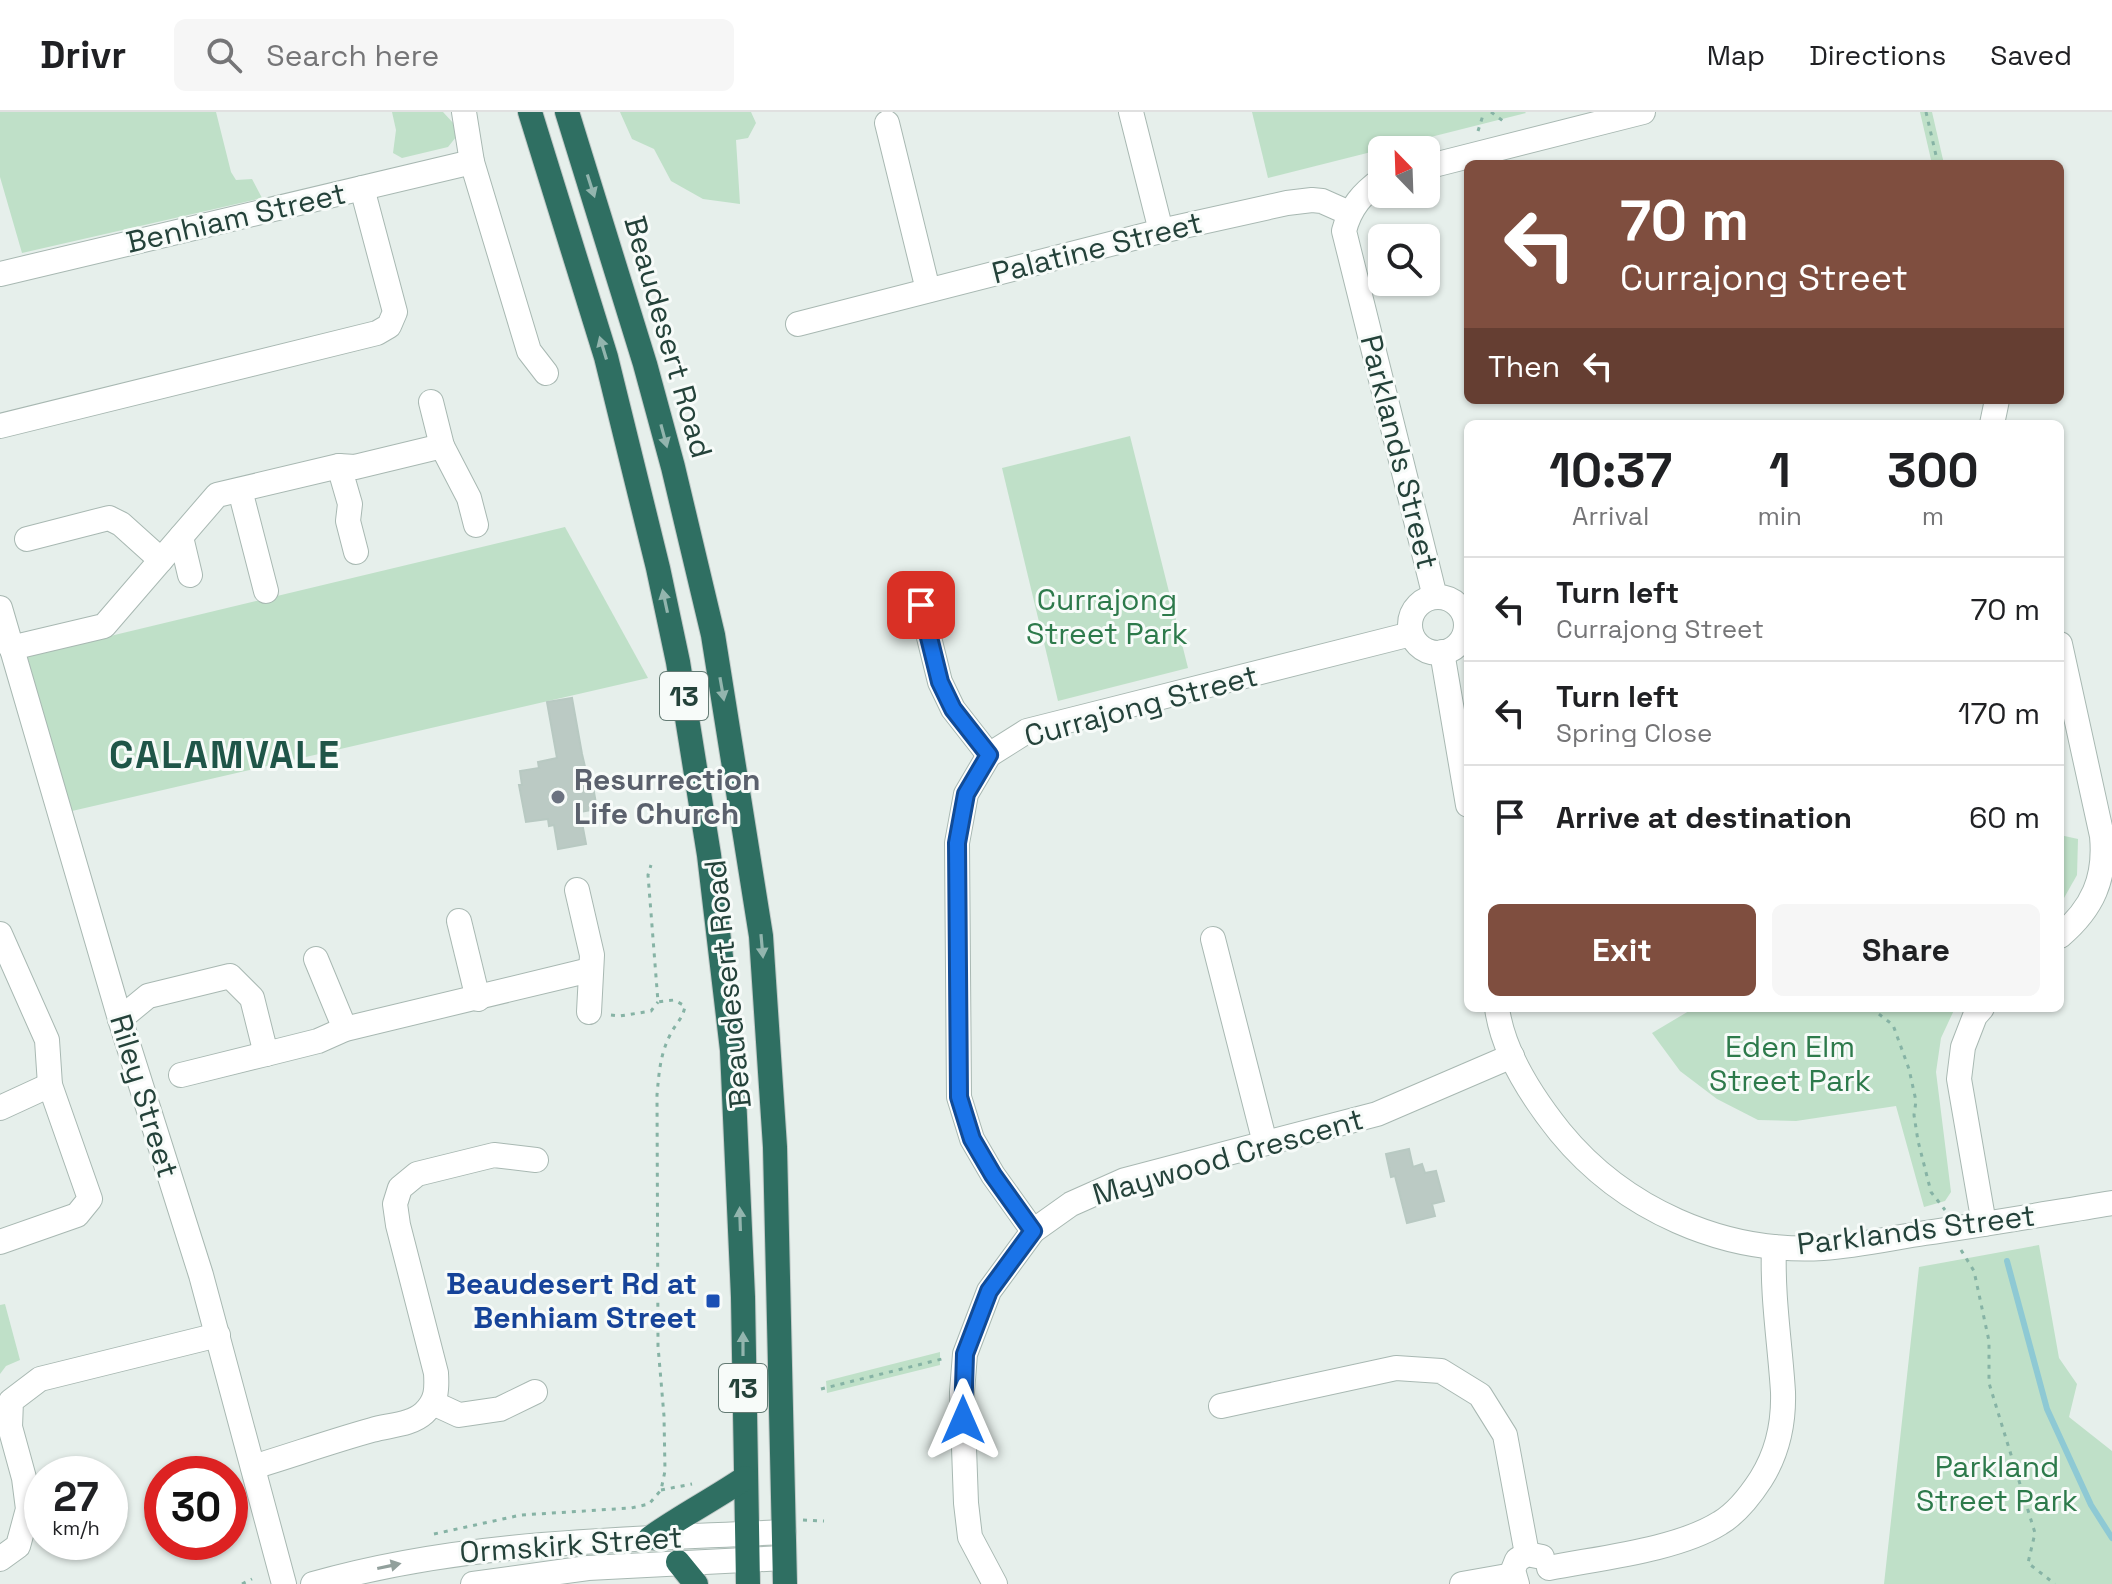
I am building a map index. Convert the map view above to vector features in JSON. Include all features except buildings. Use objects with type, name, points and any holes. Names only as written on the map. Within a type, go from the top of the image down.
[{"type":"highway","name":"Beaudesert Road","points":[[530,112],[610,371],[658,568],[694,757],[721,945],[732,1050],[743,1283],[748,1584]]},
{"type":"highway","name":"Beaudesert Road","points":[[567,112],[645,364],[713,635],[761,936],[775,1147],[792,1526],[784,1558],[785,1584]]},
{"type":"highway","points":[[650,1538],[680,1516],[745,1478]]},
{"type":"highway","points":[[678,1562],[696,1584]]},
{"type":"street","points":[[464,112],[472,162],[529,351],[546,373]]},
{"type":"street","points":[[1131,112],[1161,231]]},
{"type":"street","points":[[1440,163],[1643,112]]},
{"type":"street","points":[[887,123],[928,290]]},
{"type":"street","name":"Benhiam Street","points":[[0,274],[472,162]]},
{"type":"street","points":[[0,426],[377,333],[389,326],[395,312],[362,188]]},
{"type":"street","points":[[1349,213],[1368,189]]},
{"type":"street","name":"Palatine Street","points":[[798,324],[1161,231],[1287,203],[1322,201],[1349,213]]},
{"type":"street","name":"Parklands Street","points":[[1349,213],[1344,231],[1347,249],[1435,597]]},
{"type":"street","points":[[431,402],[442,446],[469,498],[476,525]]},
{"type":"street","points":[[11,648],[104,626],[217,495],[442,446]]},
{"type":"street","points":[[339,466],[350,504],[348,521],[356,552]]},
{"type":"street","points":[[240,490],[266,591]]},
{"type":"street","points":[[27,539],[109,518],[121,524],[161,560]]},
{"type":"street","points":[[181,537],[190,575]]},
{"type":"street","points":[[1464,615],[1457,604],[1435,597],[1423,601],[1413,612],[1410,625],[1411,634],[1419,646],[1428,651],[1442,652],[1458,644],[1464,635]]},
{"type":"street","points":[[921,605],[940,682],[953,709],[989,755]]},
{"type":"street","name":"Riley Street","points":[[0,608],[120,1019],[218,1335],[284,1584]]},
{"type":"street","name":"Currajong Street","points":[[1033,1231],[972,1139],[959,1097],[957,843],[966,794],[989,755],[1027,731],[1411,634]]},
{"type":"street","points":[[1442,652],[1464,781]]},
{"type":"street","points":[[2064,662],[2102,836],[2104,859],[2094,896],[2064,931]]},
{"type":"street","points":[[577,890],[592,955],[589,1012]]},
{"type":"street","points":[[459,921],[478,999]]},
{"type":"street","points":[[0,934],[47,1040],[50,1085],[90,1199],[77,1215],[0,1242]]},
{"type":"street","points":[[1213,939],[1265,1143]]},
{"type":"street","points":[[316,959],[345,1029]]},
{"type":"street","points":[[181,1075],[318,1041],[345,1029],[590,970]]},
{"type":"street","points":[[120,1019],[148,996],[230,976],[252,998],[266,1054]]},
{"type":"street","name":"Parklands Street","points":[[1498,1012],[1512,1056],[1543,1111],[1582,1159],[1635,1200],[1696,1231],[1774,1247],[1823,1248],[2112,1203]]},
{"type":"street","points":[[1978,1012],[1963,1047],[1959,1079],[1984,1224]]},
{"type":"street","name":"Maywood Crescent","points":[[995,1584],[970,1537],[962,1392],[965,1354],[989,1291],[1033,1231],[1071,1204],[1125,1180],[1377,1114],[1512,1056]]},
{"type":"street","points":[[0,1108],[50,1085]]},
{"type":"street","points":[[253,1467],[422,1415],[437,1393],[436,1373],[398,1225],[395,1204],[400,1188],[417,1174],[494,1155],[536,1160]]},
{"type":"street","points":[[1462,1584],[1515,1580],[1517,1560],[1527,1554],[1539,1555],[1547,1576],[1676,1542],[1719,1524],[1749,1498],[1771,1462],[1782,1430],[1783,1394],[1773,1292],[1774,1247]]},
{"type":"street","points":[[0,1559],[18,1546],[28,1509],[24,1478],[10,1427],[11,1401],[40,1379],[218,1335]]},
{"type":"street","points":[[1221,1406],[1396,1368],[1441,1371],[1480,1395],[1505,1435],[1527,1554]]},
{"type":"street","points":[[433,1403],[459,1415],[500,1409],[535,1392]]},
{"type":"street","name":"Ormskirk Street","points":[[313,1584],[450,1554],[528,1545],[747,1534],[792,1526]]},
{"type":"street","name":"Ormskirk Street","points":[[473,1584],[588,1568],[784,1558]]},
{"type":"path","points":[[1477,134],[1484,120],[1484,112]]},
{"type":"path","points":[[1491,112],[1510,126]]},
{"type":"path","points":[[1926,112],[1937,160]]},
{"type":"path","points":[[589,1012],[620,1016],[636,1014],[651,1011],[658,1002],[648,875],[651,865]]},
{"type":"path","points":[[425,1536],[521,1515],[631,1508],[649,1504],[661,1490],[665,1471],[658,1346],[657,1095],[660,1060],[671,1031],[683,1017],[685,1006],[674,1000],[658,1002]]},
{"type":"path","points":[[1876,1012],[1893,1025],[1909,1069],[1916,1101],[1914,1115],[1931,1192],[1949,1215]]},
{"type":"path","points":[[1959,1247],[1974,1271],[1989,1341],[1989,1383],[2035,1533],[2028,1563],[2055,1584]]},
{"type":"path","points":[[821,1389],[965,1354]]},
{"type":"path","points":[[661,1490],[681,1484],[697,1484]]},
{"type":"path","points":[[792,1526],[824,1521]]},
{"type":"path","points":[[242,1584],[252,1579]]},
{"type":"green space","points":[[0,112],[216,112],[231,172],[236,180],[252,179],[262,198],[22,253],[0,177]]},
{"type":"green space","points":[[392,112],[443,112],[454,124],[456,137],[448,147],[402,158],[393,153],[396,130]]},
{"type":"green space","points":[[620,112],[751,112],[756,123],[748,138],[736,140],[740,204],[703,199],[671,181],[654,149],[632,139]]},
{"type":"green space","points":[[1252,112],[1526,113],[1435,136],[1368,136],[1368,153],[1268,178]]},
{"type":"green space","points":[[1920,112],[1932,112],[1943,160],[1931,160]]},
{"type":"green space","name":"Currajong Street Park","points":[[1130,436],[1188,668],[1058,701],[1002,468]]},
{"type":"green space","points":[[565,527],[648,678],[72,811],[27,656]]},
{"type":"green space","points":[[2064,836],[2078,839],[2077,875],[2064,898]]},
{"type":"green space","name":"Eden Elm Street Park","points":[[1687,1012],[1953,1012],[1941,1038],[1936,1072],[1951,1192],[1945,1201],[1924,1207],[1896,1106],[1796,1121],[1758,1120],[1717,1099],[1680,1071],[1652,1033]]},
{"type":"green space","name":"Parkland Street Park","points":[[2039,1245],[2059,1358],[2077,1384],[2069,1417],[2112,1451],[2112,1584],[1884,1584],[1919,1267]]},
{"type":"green space","points":[[5,1304],[20,1360],[6,1366],[0,1374],[0,1305]]},
{"type":"green space","points":[[940,1352],[940,1365],[827,1393],[826,1381]]},
{"type":"waterway","points":[[2007,1261],[2047,1409],[2091,1505],[2112,1538]]},
{"type":"place","name":"Resurrection Life Church","points":[[558,797]]},
{"type":"place","name":"Beaudesert Rd at Benhiam Street","points":[[713,1301]]},
{"type":"district","name":"CALAMVALE","points":[[225,755]]},
{"type":"route","points":[[921,605],[940,682],[953,709],[989,755],[966,794],[957,843],[959,1097],[972,1139],[1033,1231],[989,1291],[965,1354],[963,1420]]}]
